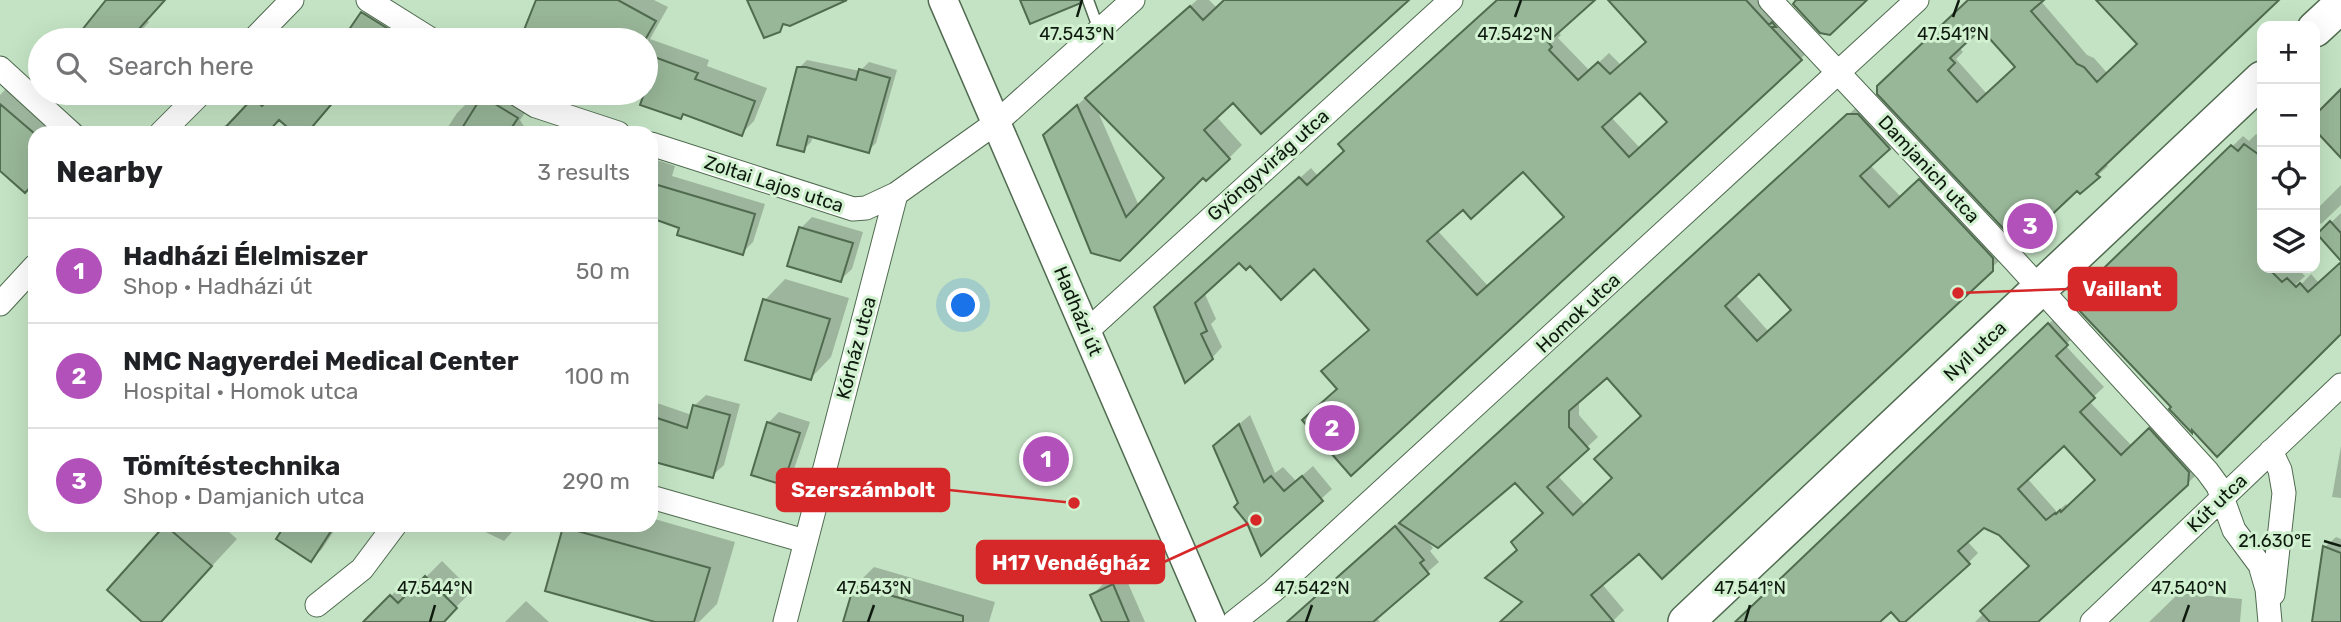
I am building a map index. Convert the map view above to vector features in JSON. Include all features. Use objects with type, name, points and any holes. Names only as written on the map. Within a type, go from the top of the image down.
[{"type":"main road","points":[[2320,24],[2341,5]]},
{"type":"main road","name":"Nyíl utca","points":[[1686,622],[2257,84]]},
{"type":"street","points":[[265,28],[292,0]]},
{"type":"street","points":[[368,0],[413,28]]},
{"type":"street","name":"Hadházi út","points":[[943,0],[1212,622]]},
{"type":"street","points":[[896,194],[997,122],[1133,0]]},
{"type":"street","name":"Gyöngyvirág utca","points":[[1087,331],[1451,0]]},
{"type":"street","name":"Damjanich utca","points":[[1770,0],[2207,471],[2222,498],[2234,530],[2260,565],[2267,589],[2271,622]]},
{"type":"street","name":"Homok utca","points":[[1234,622],[1273,591],[1917,0]]},
{"type":"street","points":[[0,68],[28,94]]},
{"type":"street","points":[[40,105],[63,126]]},
{"type":"street","points":[[168,126],[189,105]]},
{"type":"street","points":[[534,105],[597,126]]},
{"type":"street","name":"Zoltai Lajos utca","points":[[658,146],[853,209],[866,208],[896,194]]},
{"type":"street","name":"Kórház utca","points":[[785,622],[896,194]]},
{"type":"street","points":[[0,304],[28,274]]},
{"type":"street","name":"Kút utca","points":[[2092,622],[2341,385]]},
{"type":"street","points":[[2271,451],[2280,470],[2284,493],[2271,622]]},
{"type":"street","points":[[658,499],[805,541]]},
{"type":"street","points":[[317,605],[362,569],[390,532]]},
{"type":"lane","points":[[1088,0],[1099,30]]},
{"type":"building","points":[[106,0],[165,0],[140,28],[84,28]]},
{"type":"building","points":[[536,0],[618,0],[656,21],[652,28],[525,28]]},
{"type":"building","points":[[747,0],[847,0],[790,26],[783,24],[780,32],[764,38]]},
{"type":"building","points":[[1020,0],[1080,0],[1081,3],[1030,24]]},
{"type":"building","points":[[1224,0],[1409,0],[1261,134],[1233,103],[1204,130],[1230,159],[1206,181],[1203,178],[1120,261],[1091,253],[1043,135],[1077,105],[1126,217],[1164,178],[1085,98],[1190,6],[1203,20]]},
{"type":"building","points":[[1497,0],[1595,0],[1548,42],[1552,47],[1549,50],[1578,80],[1598,62],[1610,74],[1646,42],[1608,0],[1746,0],[1769,25],[1772,22],[1776,27],[1771,27],[1802,60],[1351,476],[1302,420],[1337,389],[1321,371],[1369,330],[1314,269],[1281,300],[1250,266],[1246,270],[1239,263],[1195,303],[1207,331],[1201,334],[1213,359],[1185,383],[1154,307],[1299,177],[1307,185],[1344,151],[1338,144]],"holes":[[[1640,93],[1667,122],[1629,157],[1602,127]],[[1523,172],[1564,217],[1477,295],[1427,241],[1463,210],[1471,219]]]},
{"type":"building","points":[[1796,0],[1867,0],[1830,35],[1820,33],[1793,4]]},
{"type":"building","points":[[1968,0],[2044,0],[2031,11],[2077,64],[2084,67],[2097,82],[2137,44],[2096,0],[2279,0],[2096,174],[2100,177],[2080,194],[2077,191],[2024,241],[2015,241],[1877,94],[1877,86]],"holes":[[[1981,29],[2015,67],[1977,102],[1948,70],[1955,63],[1950,58]]]},
{"type":"building","points":[[361,12],[387,28],[350,28]]},
{"type":"building","points":[[658,58],[698,73],[695,79],[755,101],[742,136],[683,114],[681,119],[640,105],[658,105]]},
{"type":"building","points":[[797,67],[856,80],[859,69],[890,78],[869,153],[808,136],[804,152],[777,145]]},
{"type":"building","points":[[2341,89],[2341,158],[2320,135],[2320,110]]},
{"type":"building","points":[[0,104],[28,128],[28,190],[25,193],[0,171]]},
{"type":"building","points":[[246,105],[331,105],[313,126],[286,126],[279,120],[273,126],[227,126]]},
{"type":"building","points":[[476,105],[497,105],[518,118],[513,126],[463,126]]},
{"type":"building","points":[[1847,114],[1858,114],[1890,149],[1860,176],[1889,207],[1919,179],[1993,258],[1993,271],[1662,579],[1639,554],[1591,595],[1614,622],[1500,622],[1522,602],[1485,578],[1517,550],[1511,542],[1543,513],[1515,483],[1438,548],[1399,523]],"holes":[[[1759,274],[1791,310],[1757,341],[1725,306]],[[1607,378],[1641,416],[1594,459],[1612,478],[1573,515],[1547,487],[1589,449],[1569,427],[1569,411]]]},
{"type":"building","points":[[2244,144],[2257,153],[2257,273],[2273,273],[2282,282],[2287,278],[2296,287],[2300,283],[2308,292],[2341,262],[2341,334],[2217,457],[2075,306],[2075,296],[2231,145],[2238,151]]},
{"type":"building","points":[[658,185],[755,214],[743,255],[677,235],[679,228],[658,220]]},
{"type":"building","points":[[2330,221],[2341,233],[2341,261],[2320,237],[2320,231]]},
{"type":"building","points":[[799,227],[853,243],[841,282],[787,266]]},
{"type":"building","points":[[763,299],[830,319],[811,380],[745,360]]},
{"type":"building","points":[[2048,323],[2068,345],[2056,356],[2095,398],[2080,412],[2121,455],[2149,428],[2189,472],[2188,485],[2038,622],[1990,622],[1980,611],[2029,566],[1999,535],[1984,528],[1958,551],[1970,564],[1905,622],[1900,622],[1891,612],[1880,622],[1735,622]],"holes":[[[2064,446],[2095,480],[2061,512],[2060,510],[2046,520],[2018,489]]]},
{"type":"building","points":[[693,405],[730,415],[713,478],[658,463],[658,418],[687,428]]},
{"type":"building","points":[[767,422],[800,433],[783,485],[751,475]]},
{"type":"building","points":[[1239,424],[1264,482],[1271,476],[1284,491],[1302,476],[1323,501],[1261,556],[1247,523],[1234,507],[1238,503],[1213,446]]},
{"type":"building","points":[[1395,526],[1424,560],[1420,563],[1429,574],[1373,622],[1287,622]]},
{"type":"building","points":[[159,532],[173,532],[212,566],[161,622],[142,622],[107,590]]},
{"type":"building","points":[[280,532],[330,532],[311,562],[276,539]]},
{"type":"building","points":[[562,532],[581,532],[710,568],[694,622],[655,622],[545,591]]},
{"type":"building","points":[[2323,546],[2341,553],[2341,622],[2312,622]]},
{"type":"building","points":[[425,576],[457,608],[444,622],[363,622],[390,595],[398,603]]},
{"type":"building","points":[[1113,584],[1129,622],[1102,622],[1090,595]]},
{"type":"building","points":[[854,585],[963,616],[963,622],[843,622]]},
{"type":"place","name":"Tömítéstechnika","points":[[2030,226]]},
{"type":"place","name":"Vaillant","points":[[1958,293]]},
{"type":"place","name":"NMC Nagyerdei Medical Center","points":[[1332,428]]},
{"type":"place","name":"Hadházi Élelmiszer","points":[[1046,459]]},
{"type":"place","name":"Szerszámbolt","points":[[1074,503]]},
{"type":"place","name":"H17 Vendégház","points":[[1256,520]]}]
